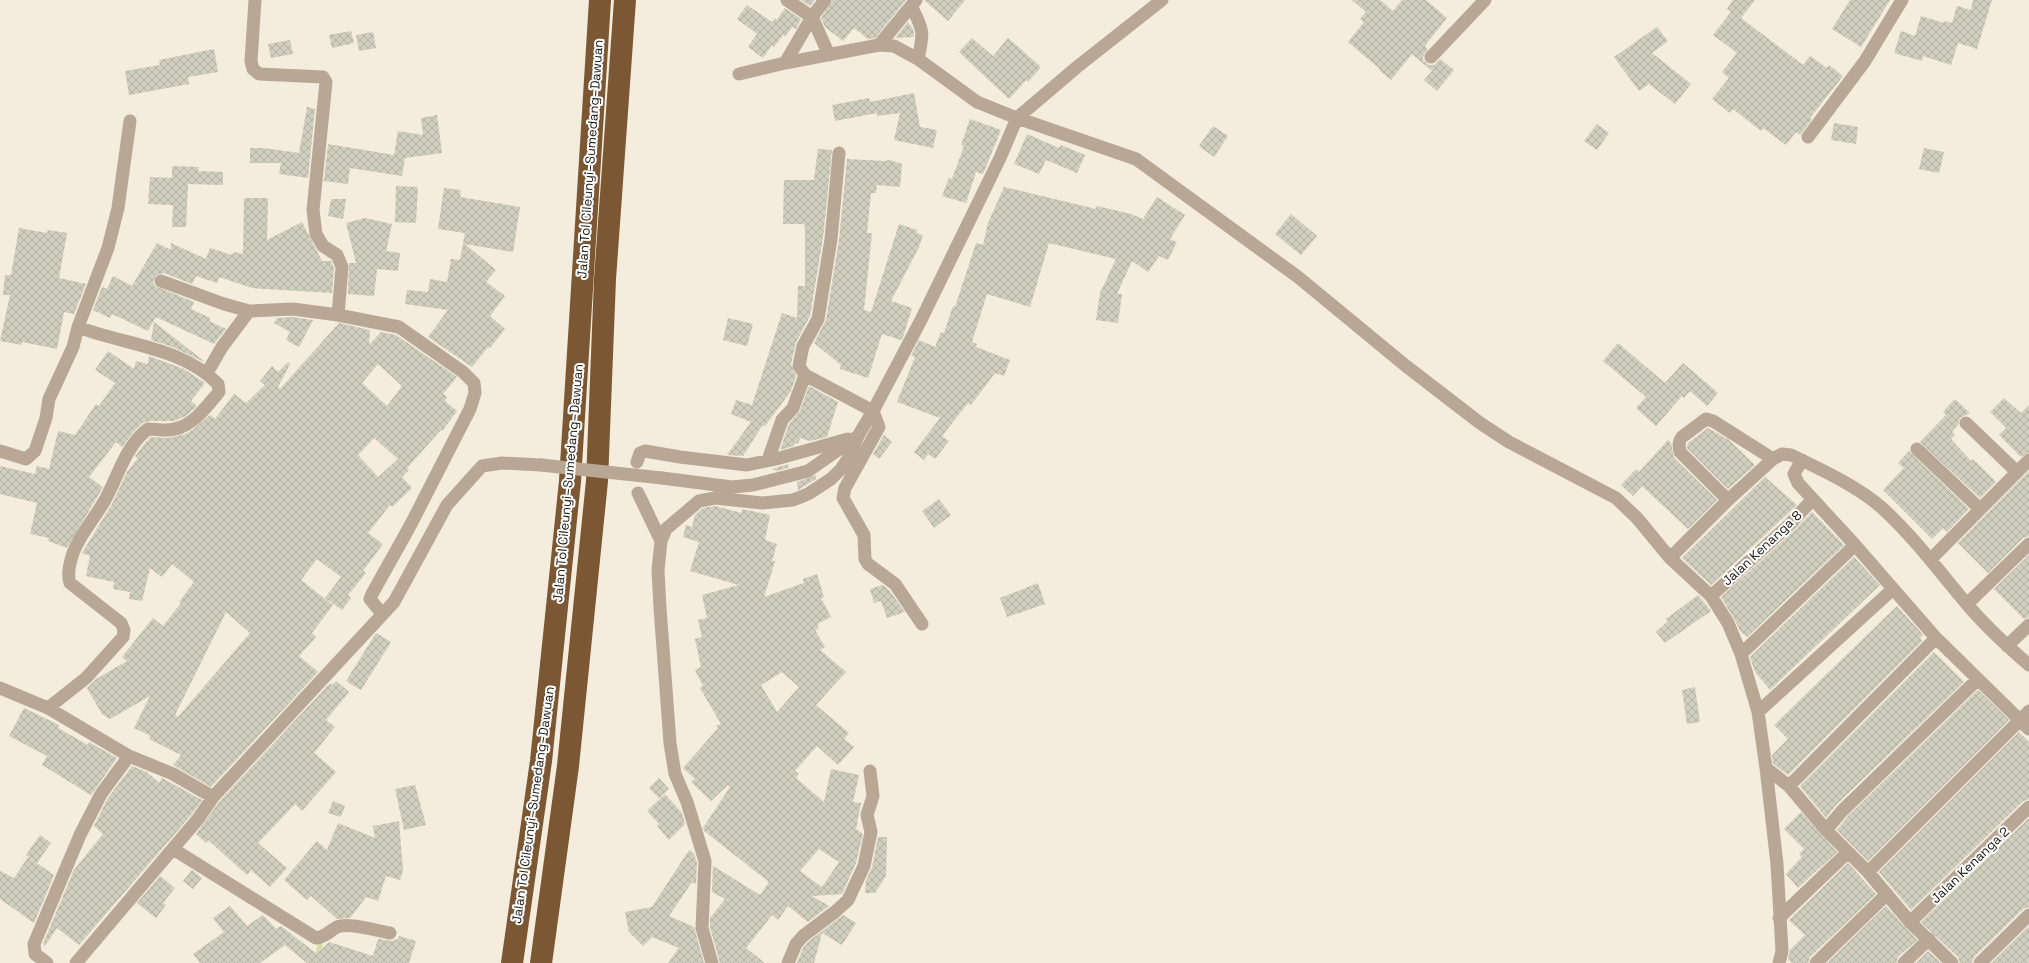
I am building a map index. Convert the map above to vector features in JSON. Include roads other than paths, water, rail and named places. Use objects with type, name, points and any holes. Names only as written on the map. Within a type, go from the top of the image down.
[{"type":"highway","name":"Jalan Tol Cileunyi–Sumedang–Dawuan","points":[[512,963],[541,761],[570,481],[600,0]]},
{"type":"highway","name":"Jalan Tol Cileunyi–Sumedang–Dawuan","points":[[541,963],[568,766],[597,481],[606,279],[625,0]]},
{"type":"street","points":[[255,0],[251,61],[253,69],[259,74],[323,77],[325,79],[326,95],[313,210],[316,234],[324,246],[337,255],[342,267],[338,315]]},
{"type":"street","points":[[787,0],[812,17],[829,55]]},
{"type":"street","points":[[785,63],[812,17],[825,0]]},
{"type":"street","points":[[712,963],[702,928],[705,861],[687,802],[676,774],[670,743],[658,570],[661,541],[666,529],[698,500],[715,498],[762,504],[793,500],[808,494],[831,479],[841,469],[849,457],[858,436],[873,411],[921,320],[1000,158],[1017,118],[1077,67],[1162,0]]},
{"type":"street","points":[[1431,57],[1485,0]]},
{"type":"street","points":[[1808,137],[1865,61],[1902,0]]},
{"type":"street","points":[[913,3],[922,27],[922,40],[918,59]]},
{"type":"street","points":[[879,45],[913,3]]},
{"type":"street","points":[[739,74],[785,63],[879,45],[894,46],[918,59],[978,102],[1017,118],[1136,159],[1298,277],[1406,366],[1480,423],[1509,442],[1616,498],[1637,518],[1670,558],[1710,596],[1728,623],[1741,654],[1758,712],[1778,864],[1779,918],[1782,951],[1779,963]]},
{"type":"street","points":[[0,451],[26,459],[35,451],[46,418],[50,399],[73,347],[78,327],[108,248],[118,208],[130,121]]},
{"type":"street","points":[[839,153],[831,239],[818,319],[803,346],[799,366],[805,375],[873,411],[878,427],[845,488],[844,498],[864,535],[865,559],[868,564],[895,584],[922,624]]},
{"type":"street","points":[[161,281],[224,304],[249,311],[294,309],[338,315],[399,328],[463,372],[474,383],[475,393],[470,408],[410,526],[370,599],[382,614]]},
{"type":"street","points":[[207,373],[222,346],[249,311]]},
{"type":"street","points":[[48,708],[86,678],[123,637],[124,630],[122,623],[70,583],[68,578],[73,553],[85,530],[105,500],[121,464],[140,436],[148,429],[167,430],[182,427],[195,420],[219,392],[218,384],[207,373],[181,359],[158,350],[104,337],[78,327]]},
{"type":"street","points":[[768,460],[782,420],[793,408],[805,375]]},
{"type":"street","points":[[1728,500],[1680,452],[1679,446],[1682,436],[1706,419],[1713,421],[1773,459]]},
{"type":"street","points":[[1966,423],[2017,472]]},
{"type":"street","points":[[637,462],[640,454],[645,451],[747,465],[858,436]]},
{"type":"street","points":[[76,963],[198,819],[213,797],[394,602],[429,535],[447,505],[482,466],[502,462],[541,465],[732,487],[753,485],[808,471],[858,436]]},
{"type":"street","points":[[1917,449],[1979,508]]},
{"type":"street","points":[[1670,558],[1728,500],[1773,459],[1782,454],[1792,455],[1862,493],[1881,507],[1931,559],[1967,604],[2007,646],[2029,665]]},
{"type":"street","points":[[1802,460],[1794,474],[1798,483],[1812,500],[1855,545],[1936,638],[1977,680],[2024,715],[2029,730]]},
{"type":"street","points":[[1931,559],[1979,508],[2029,460]]},
{"type":"street","points":[[638,493],[661,541]]},
{"type":"street","name":"Jalan Kenanga 8","points":[[1710,596],[1790,524],[1812,500]]},
{"type":"street","points":[[410,526],[429,535]]},
{"type":"street","points":[[1967,604],[2029,544]]},
{"type":"street","points":[[1741,654],[1855,545]]},
{"type":"street","points":[[1758,712],[1893,589]]},
{"type":"street","points":[[2007,646],[2029,625]]},
{"type":"street","points":[[1789,786],[1936,638]]},
{"type":"street","points":[[1826,830],[1842,811],[1977,680]]},
{"type":"street","points":[[0,688],[48,708],[130,756],[173,774],[213,797]]},
{"type":"street","points":[[1868,872],[2024,715]]},
{"type":"street","points":[[47,963],[35,954],[34,944],[80,835],[101,794],[130,756]]},
{"type":"street","points":[[1766,768],[1789,786],[1847,853],[1868,872],[1910,922],[1952,963]]},
{"type":"street","points":[[788,963],[796,944],[803,936],[848,900],[864,866],[871,832],[867,816],[873,796],[870,771]]},
{"type":"street","name":"Jalan Kenanga 2","points":[[1910,922],[2029,807]]},
{"type":"street","points":[[173,849],[316,938],[324,938],[338,926],[347,925],[390,933]]},
{"type":"street","points":[[1779,918],[1847,853]]},
{"type":"street","points":[[1816,963],[1887,894]]},
{"type":"street","points":[[1980,963],[2029,915]]},
{"type":"street","points":[[1904,963],[1929,939]]},
{"type":"waterway","points":[[317,963],[320,944]]}]
